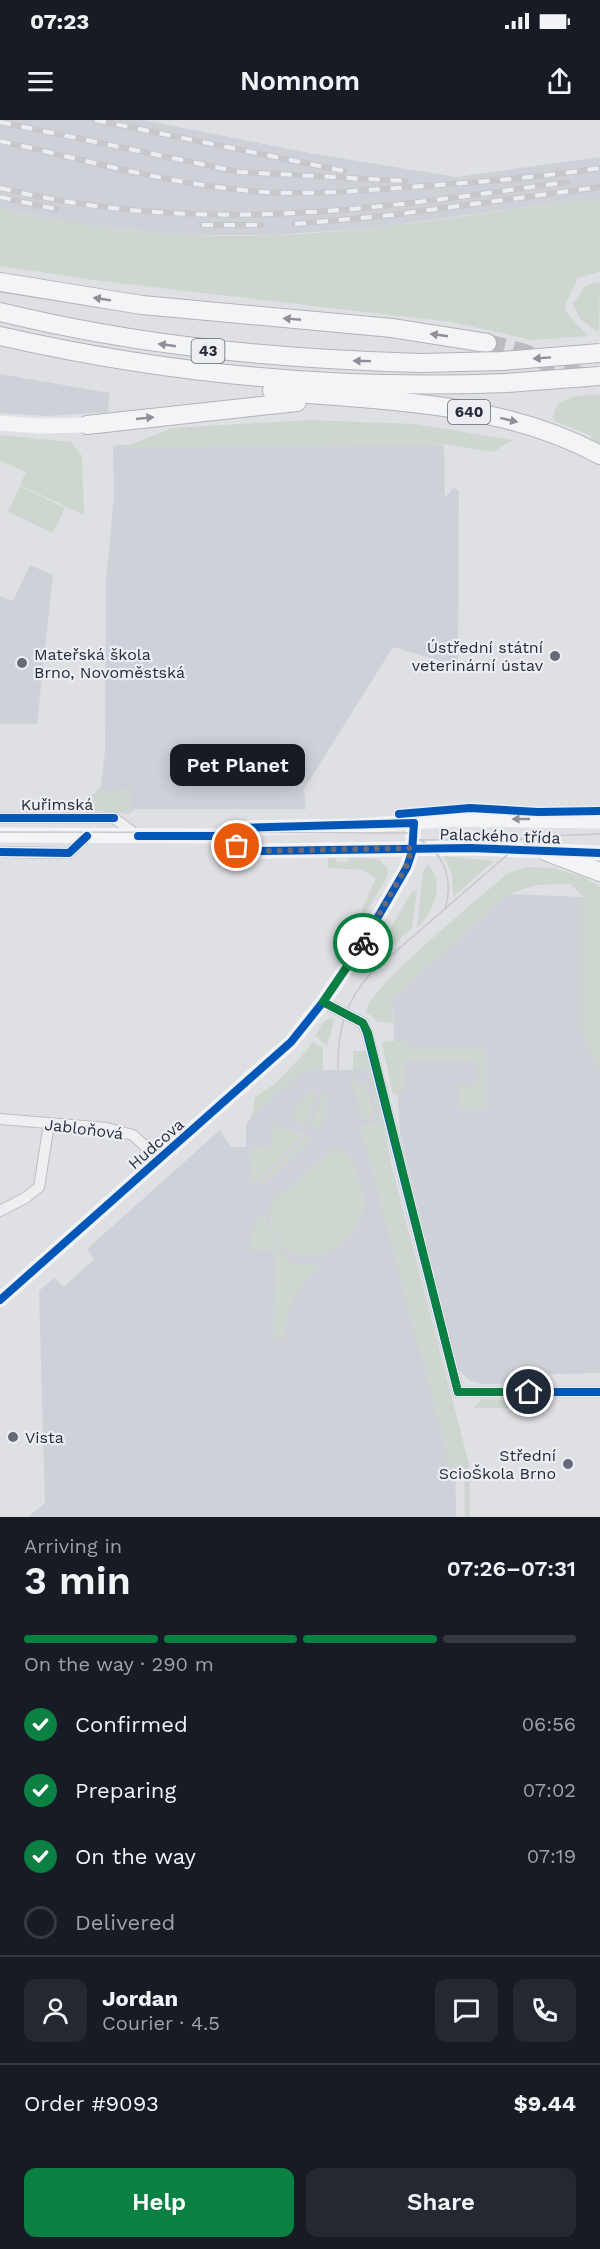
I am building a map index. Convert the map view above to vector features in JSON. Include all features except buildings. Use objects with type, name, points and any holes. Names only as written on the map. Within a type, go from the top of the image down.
[{"type":"highway","points":[[0,282],[142,305],[392,328],[487,343]]},
{"type":"highway","name":"43","points":[[0,312],[88,332],[212,351],[333,360],[420,363],[502,361],[600,353]]},
{"type":"highway","name":"43","points":[[0,336],[121,361],[262,378],[393,385],[503,383],[600,376]]},
{"type":"highway","name":"640","points":[[190,371],[256,389],[438,407],[487,415],[551,433],[600,455]]},
{"type":"highway","points":[[87,425],[347,398],[433,396],[503,383]]},
{"type":"highway","points":[[544,851],[600,872]]},
{"type":"street","points":[[0,423],[40,426],[87,425]]},
{"type":"street","name":"Kuřimská","points":[[0,818],[114,818],[138,836]]},
{"type":"street","name":"Palackého třída","points":[[138,836],[222,836],[240,828],[414,823],[471,818],[600,821]]},
{"type":"street","name":"Hudcova","points":[[0,1300],[291,1042],[323,1002],[373,926],[406,867],[412,848],[414,823]]},
{"type":"street","name":"Kuřimská","points":[[0,835],[138,836]]},
{"type":"street","name":"Kuřimská","points":[[0,852],[69,853],[87,836]]},
{"type":"street","name":"Palackého třída","points":[[222,836],[237,846],[251,850],[412,848],[600,853]]},
{"type":"street","points":[[323,1002],[363,1023],[368,1033],[458,1392],[600,1392]]},
{"type":"street","name":"Jabloňová","points":[[0,1119],[107,1128],[133,1135],[159,1159]]},
{"type":"street","points":[[0,1211],[26,1198],[39,1187],[49,1124]]},
{"type":"shaded area","points":[[0,120],[143,120],[315,154],[457,177],[600,157],[600,200],[569,201],[372,228],[273,235],[174,235],[78,224],[0,208]]},
{"type":"shaded area","points":[[600,200],[600,272],[578,278],[565,306],[567,313],[588,336],[532,340],[451,322],[101,281],[0,266],[0,208],[84,224],[140,231],[225,236],[355,230],[569,201]]},
{"type":"shaded area","points":[[594,282],[600,283],[599,333],[580,319],[573,304],[584,287]]},
{"type":"shaded area","points":[[0,374],[110,393],[108,412],[47,416],[0,413]]},
{"type":"shaded area","points":[[597,394],[600,396],[600,444],[591,440],[592,436],[554,421],[554,413],[562,402],[575,397]]},
{"type":"shaded area","points":[[309,420],[415,424],[513,440],[493,452],[443,444],[121,448],[172,428]]},
{"type":"shaded area","points":[[0,435],[71,442],[82,456],[84,515],[20,485],[26,472],[0,461]]},
{"type":"shaded area","points":[[212,437],[305,437],[444,445],[445,497],[454,488],[459,490],[458,666],[393,647],[304,789],[306,809],[135,809],[128,814],[81,809],[101,786],[105,751],[106,581],[114,496],[113,446]]},
{"type":"shaded area","points":[[20,486],[65,508],[53,533],[8,512]]},
{"type":"shaded area","name":"Mateřská škola Brno, Novoměstská","points":[[30,565],[53,575],[37,724],[0,724],[0,596],[13,601]]},
{"type":"shaded area","points":[[131,788],[131,813],[87,809],[87,802],[97,793]]},
{"type":"shaded area","points":[[444,856],[494,861],[453,897],[452,875]]},
{"type":"shaded area","points":[[328,858],[336,858],[337,862],[348,862],[349,858],[379,859],[388,869],[387,877],[340,958],[376,878],[362,870],[328,868]]},
{"type":"shaded area","points":[[427,864],[436,879],[436,897],[428,914],[417,928],[423,872]]},
{"type":"shaded area","points":[[526,867],[554,868],[584,877],[600,887],[600,1070],[583,1035],[583,897],[571,884],[536,885],[509,894],[392,999],[393,1023],[378,1022],[366,1012],[371,1000],[385,984],[428,942],[508,873]]},
{"type":"shaded area","points":[[413,890],[417,891],[412,928],[376,960],[374,956]]},
{"type":"shaded area","points":[[509,894],[583,897],[583,1035],[600,1070],[600,1373],[516,1375],[516,1383],[482,1384],[469,1380],[458,1369],[400,1133],[392,999]]},
{"type":"shaded area","points":[[330,1018],[335,1019],[327,1046],[315,1036],[323,1022]]},
{"type":"shaded area","points":[[407,1040],[407,1048],[486,1049],[487,1110],[459,1110],[459,1086],[478,1085],[478,1061],[405,1061],[405,1092],[393,1095],[382,1042]]},
{"type":"shaded area","points":[[313,1041],[323,1048],[323,1070],[302,1072],[252,1116],[255,1097],[275,1084]]},
{"type":"shaded area","points":[[353,1051],[369,1051],[392,1167],[469,1464],[470,1517],[465,1517],[464,1467],[448,1468],[445,1446],[360,1126],[381,1121],[368,1071],[356,1070],[355,1083],[366,1084],[375,1117],[362,1120],[353,1084]]},
{"type":"shaded area","points":[[368,1070],[381,1121],[377,1123],[455,1437],[456,1517],[28,1517],[45,1503],[39,1291],[54,1278],[64,1287],[94,1259],[87,1249],[220,1130],[231,1147],[246,1147],[246,1125],[252,1116],[302,1072]]},
{"type":"shaded area","points":[[310,1090],[318,1090],[306,1127],[301,1126],[293,1114],[297,1104]]},
{"type":"shaded area","points":[[326,1091],[326,1118],[320,1128],[311,1128],[323,1092]]},
{"type":"shaded area","points":[[272,1126],[305,1134],[253,1184],[251,1183],[250,1147],[271,1147]]},
{"type":"shaded area","points":[[308,1135],[310,1143],[261,1186],[260,1181]]},
{"type":"shaded area","points":[[332,1149],[346,1152],[353,1162],[363,1194],[363,1212],[356,1227],[343,1243],[328,1252],[313,1256],[298,1255],[285,1249],[275,1238],[270,1223],[271,1204]]},
{"type":"shaded area","points":[[263,1213],[276,1244],[289,1259],[309,1265],[323,1263],[300,1288],[290,1305],[285,1339],[274,1340],[275,1251],[250,1251],[256,1222]]},
{"type":"shaded area","points":[[482,1399],[506,1400],[510,1408],[473,1408]]},
{"type":"tunnel","points":[[487,343],[522,352],[590,380]]},
{"type":"tram line","points":[[0,832],[413,833]]},
{"type":"tram line","points":[[338,1071],[339,1043],[344,1018],[355,994],[372,972],[513,850],[546,836],[600,834]]},
{"type":"tram line","points":[[413,840],[530,839]]},
{"type":"tram line","points":[[420,840],[436,853],[445,870],[448,879],[448,899],[445,909]]},
{"type":"railway","points":[[95,120],[344,171]]},
{"type":"railway","points":[[0,122],[239,172],[406,181]]},
{"type":"railway","points":[[0,141],[164,178],[231,189],[284,193],[383,189],[512,179],[600,168]]},
{"type":"railway","points":[[0,188],[73,203],[145,211],[215,215],[284,214],[353,209],[423,202],[567,182]]},
{"type":"railway","points":[[295,224],[392,215],[600,187]]},
{"type":"railway","points":[[0,197],[56,209]]},
{"type":"railway","points":[[202,225],[262,225]]},
{"type":"cycle path","points":[[399,814],[470,808],[538,812],[600,811]]},
{"type":"cycle path","points":[[0,818],[114,818]]},
{"type":"cycle path","points":[[0,1300],[291,1042],[323,1002],[361,946],[407,867],[412,852],[414,823],[240,828],[222,836],[138,836]]},
{"type":"cycle path","points":[[0,852],[69,853],[87,836]]},
{"type":"cycle path","points":[[222,836],[237,846],[261,851],[470,848],[600,853]]},
{"type":"cycle path","points":[[323,1002],[363,1023],[367,1033],[458,1392],[600,1392]]},
{"type":"way so far","points":[[237,846],[261,851],[412,848],[406,867],[363,943]]},
{"type":"place","name":"Ústřední státní veterinární ústav","points":[[555,656]]},
{"type":"place","name":"Mateřská škola Brno, Novoměstská","points":[[22,663]]},
{"type":"place","name":"Pet Planet","points":[[237,846]]},
{"type":"place","name":"Vista","points":[[13,1437]]},
{"type":"place","name":"Střední ScioŠkola Brno","points":[[568,1464]]},
{"type":"route","points":[[363,943],[323,1002],[363,1023],[368,1033],[391,1133],[458,1392],[529,1392]]}]
